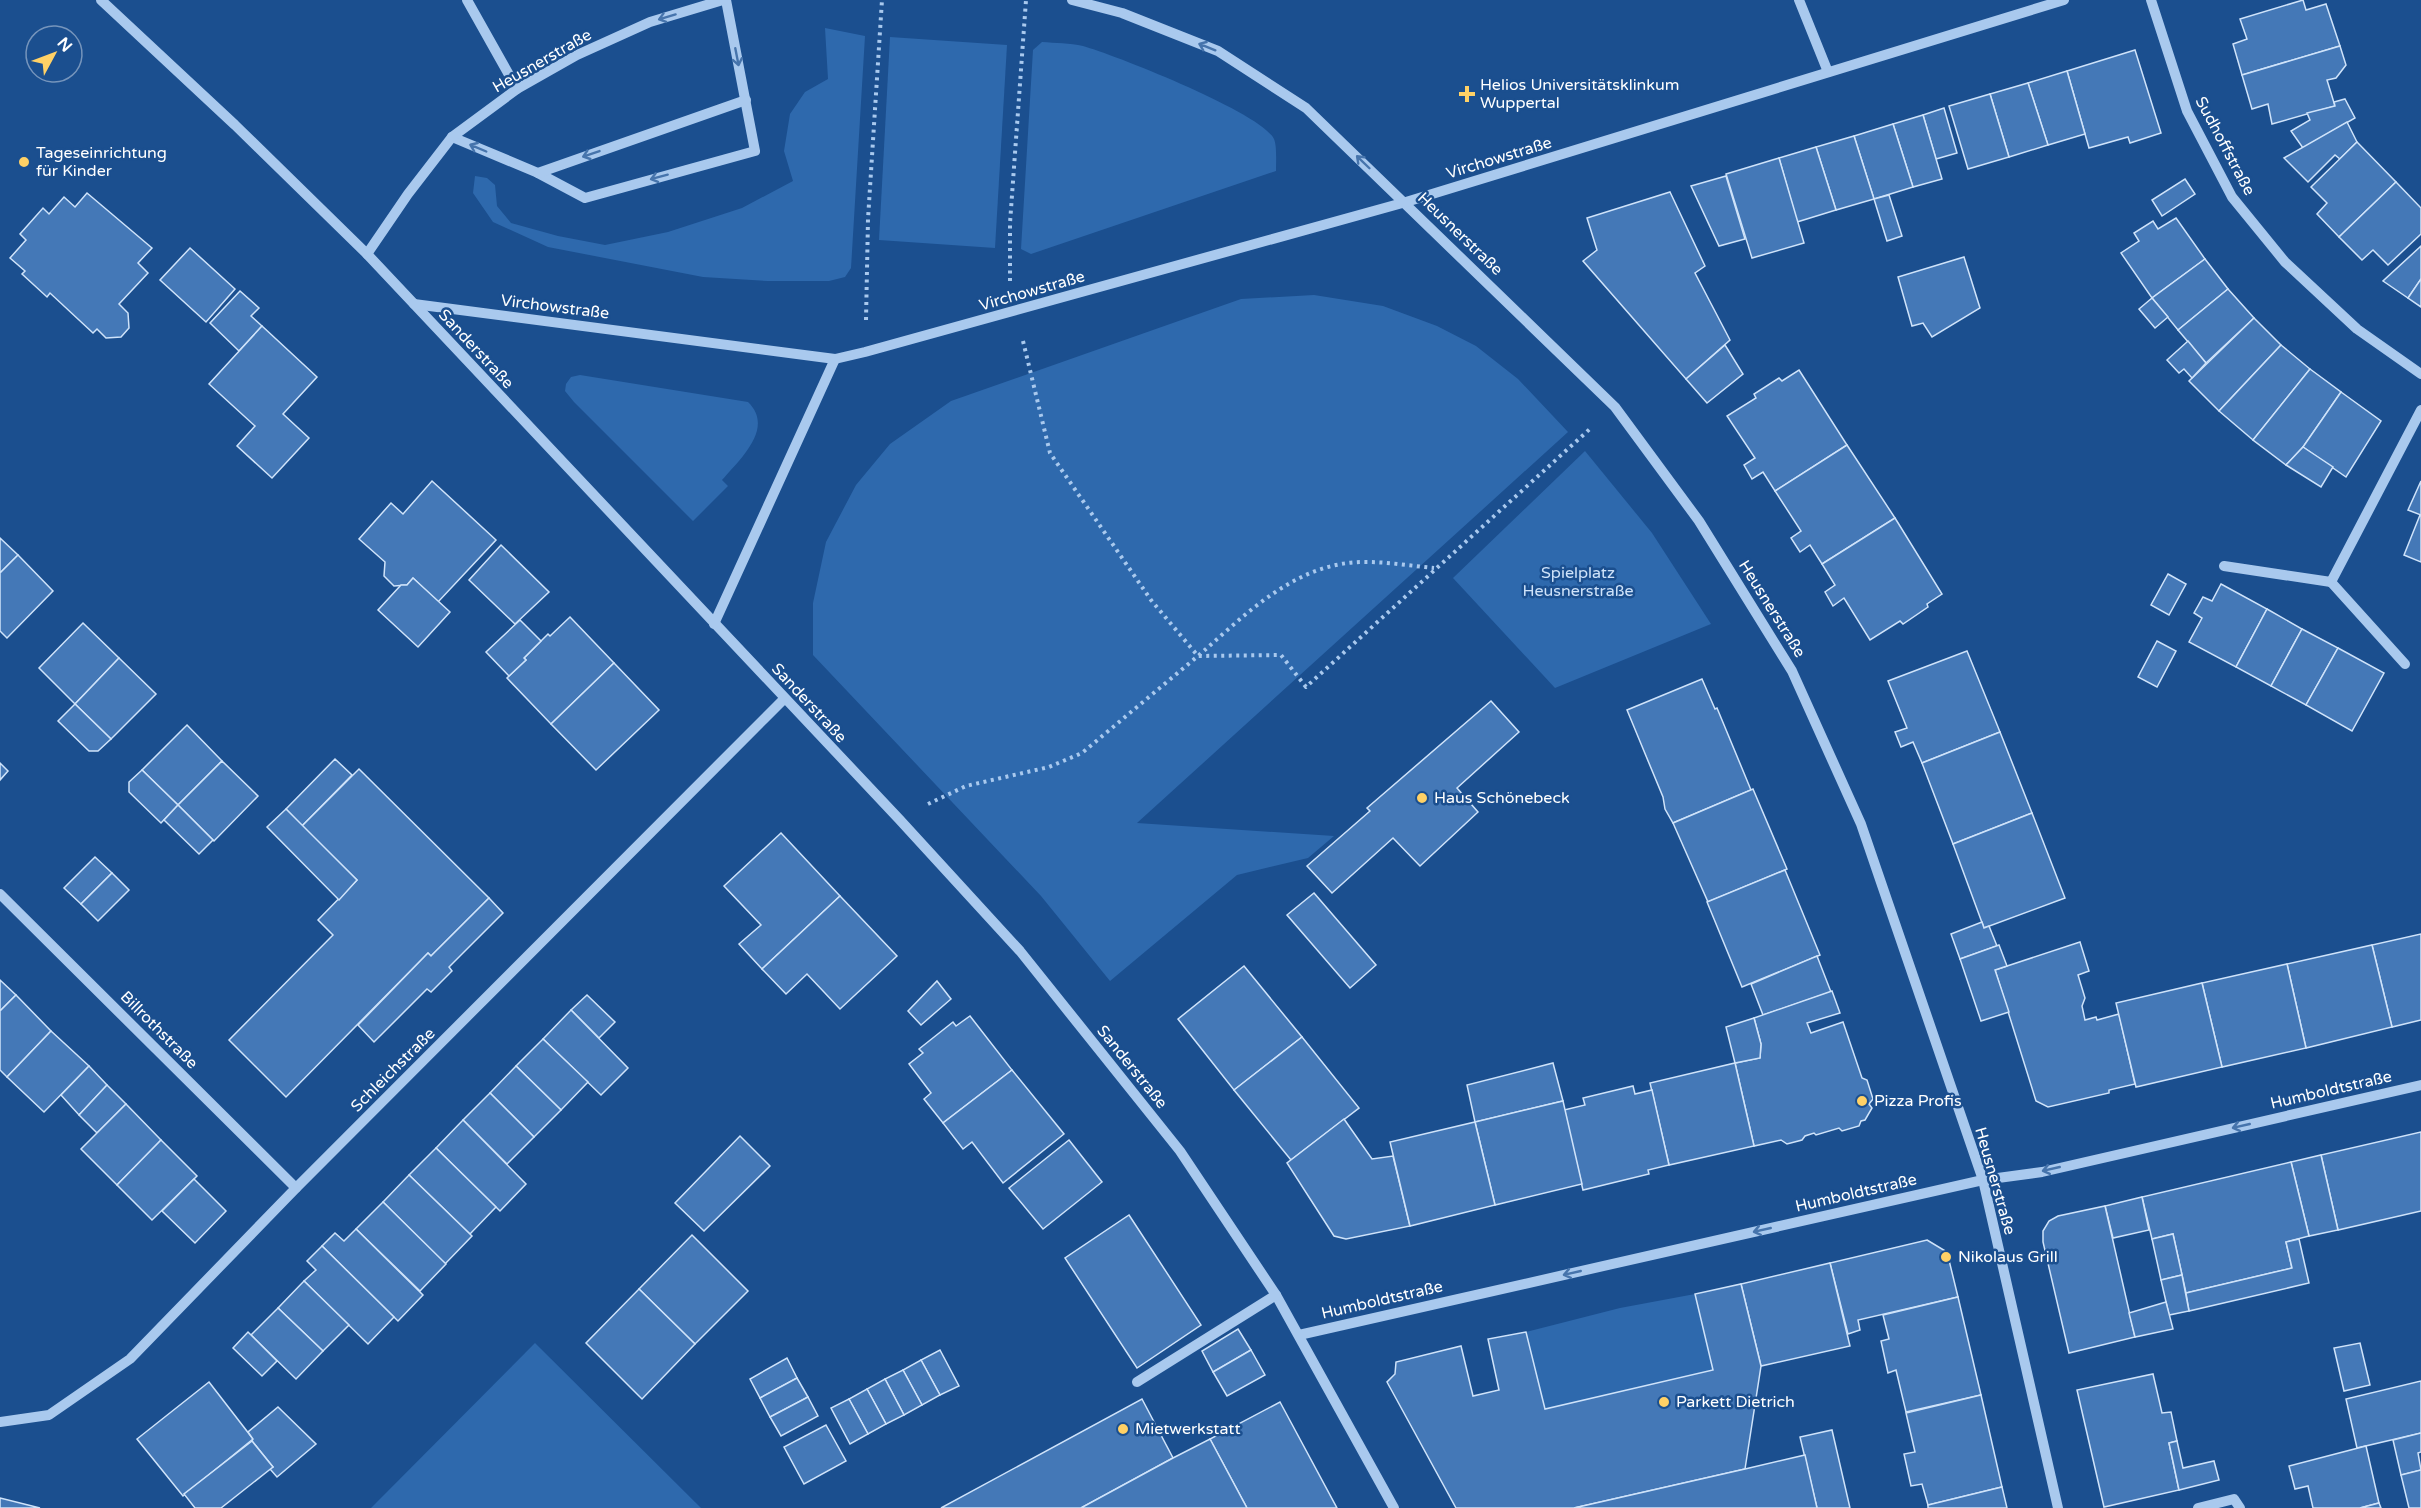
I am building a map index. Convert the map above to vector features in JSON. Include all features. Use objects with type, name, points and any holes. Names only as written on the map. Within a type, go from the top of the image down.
[{"type":"street","name":"Sanderstraße","points":[[101,0],[235,125],[367,254],[899,819],[1020,951],[1180,1151],[1276,1294],[1394,1508]]},
{"type":"street","points":[[467,0],[518,89]]},
{"type":"street","name":"Heusnerstraße","points":[[367,254],[408,194],[452,137],[518,89],[577,55],[650,22],[724,0]]},
{"type":"street","points":[[452,137],[538,173],[585,198],[755,151],[724,0]]},
{"type":"street","name":"Heusnerstraße","points":[[1072,0],[1122,13],[1218,51],[1306,108],[1406,202],[1615,407],[1700,521],[1792,671],[1862,825],[1983,1180],[2058,1508]]},
{"type":"street","points":[[1799,0],[1828,72]]},
{"type":"street","name":"Virchowstraße","points":[[414,304],[835,358],[865,352],[1406,202],[2064,0]]},
{"type":"street","name":"Sudhoffstraße","points":[[2151,0],[2187,111],[2232,197],[2293,270],[2357,329],[2421,374]]},
{"type":"street","points":[[538,173],[746,100]]},
{"type":"street","points":[[714,624],[835,358]]},
{"type":"street","points":[[2331,582],[2421,410]]},
{"type":"street","points":[[2224,566],[2331,582],[2405,664]]},
{"type":"street","name":"Schleichstraße","points":[[0,1422],[49,1415],[130,1359],[296,1188],[784,699]]},
{"type":"street","name":"Billrothstraße","points":[[0,894],[296,1188]]},
{"type":"street","name":"Humboldtstraße","points":[[1299,1335],[1983,1180],[2042,1172],[2421,1085]]},
{"type":"street","points":[[1137,1382],[1276,1294]]},
{"type":"street","points":[[2198,1508],[2234,1499],[2240,1508]]},
{"type":"path","points":[[865,352],[868,219],[882,0]]},
{"type":"path","points":[[1010,251],[1026,0]]},
{"type":"path","points":[[1015,311],[1050,453],[1151,600],[1198,656]]},
{"type":"path","points":[[1198,656],[1281,655],[1306,687],[1434,568],[1615,407]]},
{"type":"path","points":[[899,819],[966,786],[1049,766],[1082,753],[1263,599],[1315,569],[1364,561],[1434,568]]},
{"type":"green space","points":[[825,28],[865,36],[851,268],[845,277],[829,281],[768,281],[703,277],[548,247],[493,222],[473,193],[475,176],[487,178],[495,185],[497,206],[511,223],[558,236],[605,245],[668,232],[742,208],[793,181],[784,151],[790,114],[805,92],[828,79]]},
{"type":"green space","points":[[890,37],[1007,45],[995,248],[879,240]]},
{"type":"green space","points":[[1042,42],[1078,45],[1100,52],[1186,86],[1244,115],[1264,128],[1274,139],[1276,171],[1031,254],[1021,249],[1033,50]]},
{"type":"green space","points":[[1314,295],[1383,306],[1437,326],[1476,346],[1518,379],[1568,432],[1137,823],[1334,836],[1308,858],[1237,875],[1110,981],[1041,896],[813,655],[813,603],[826,542],[856,485],[890,444],[951,401],[1241,299]]},
{"type":"green space","points":[[580,375],[748,402],[758,422],[756,433],[745,453],[722,480],[728,486],[693,521],[565,391],[566,384],[571,377]]},
{"type":"green space","name":"Spielplatz Heusnerstraße","points":[[1585,451],[1652,533],[1711,624],[1555,688],[1453,578]]},
{"type":"green space","points":[[1695,1294],[1713,1370],[1545,1409],[1526,1332],[1620,1308]]},
{"type":"green space","points":[[535,1343],[701,1508],[371,1508]]},
{"type":"building","points":[[2303,0],[2306,10],[2326,4],[2340,46],[2242,75],[2233,44],[2247,39],[2240,19]]},
{"type":"building","points":[[2340,46],[2346,65],[2336,78],[2327,80],[2335,106],[2272,124],[2268,104],[2252,109],[2242,75]]},
{"type":"building","points":[[2135,50],[2161,133],[2130,143],[2128,137],[2089,148],[2067,71]]},
{"type":"building","points":[[2067,71],[2085,134],[2048,145],[2028,83]]},
{"type":"building","points":[[2028,83],[2048,145],[2009,157],[1990,94]]},
{"type":"building","points":[[1990,94],[2009,157],[1968,169],[1949,106]]},
{"type":"building","points":[[2345,99],[2355,118],[2303,148],[2291,131],[2310,120],[2307,113],[2335,106],[2334,102]]},
{"type":"building","points":[[1944,108],[1957,153],[1936,159],[1923,115]]},
{"type":"building","points":[[1923,115],[1942,179],[1913,187],[1893,124]]},
{"type":"building","points":[[2347,122],[2357,142],[2340,159],[2335,155],[2308,182],[2284,158]]},
{"type":"building","points":[[1893,124],[1913,187],[1874,199],[1854,136]]},
{"type":"building","points":[[1854,136],[1874,199],[1836,210],[1816,147]]},
{"type":"building","points":[[2357,142],[2396,182],[2339,237],[2317,214],[2327,203],[2311,187]]},
{"type":"building","points":[[1816,147],[1836,210],[1797,222],[1779,158]]},
{"type":"building","points":[[1779,158],[1804,243],[1752,258],[1726,174]]},
{"type":"building","points":[[1726,176],[1745,239],[1719,246],[1691,186]]},
{"type":"building","points":[[2185,179],[2195,194],[2162,216],[2152,200]]},
{"type":"building","points":[[2396,182],[2421,208],[2421,234],[2388,265],[2373,250],[2362,260],[2339,237]]},
{"type":"building","points":[[1670,192],[1705,266],[1695,273],[1730,340],[1686,379],[1583,261],[1597,250],[1587,218]]},
{"type":"building","points":[[87,193],[152,248],[138,263],[148,273],[119,304],[128,313],[129,328],[121,337],[106,338],[97,329],[93,333],[50,293],[47,297],[22,274],[25,271],[10,258],[26,240],[20,234],[43,208],[49,214],[64,197],[75,207]]},
{"type":"building","points":[[1889,195],[1902,236],[1887,241],[1874,199]]},
{"type":"building","points":[[2176,218],[2205,259],[2152,298],[2121,253],[2139,241],[2134,233],[2153,221],[2158,229]]},
{"type":"building","points":[[2421,246],[2421,279],[2408,298],[2383,281]]},
{"type":"building","points":[[190,248],[235,289],[206,322],[160,280]]},
{"type":"building","points":[[1964,257],[1980,308],[1932,337],[1923,323],[1912,326],[1898,277]]},
{"type":"building","points":[[2205,259],[2228,289],[2178,330],[2152,298]]},
{"type":"building","points":[[2421,279],[2421,307],[2408,298]]},
{"type":"building","points":[[2228,289],[2254,318],[2206,363],[2178,330]]},
{"type":"building","points":[[240,291],[259,308],[251,316],[262,326],[239,351],[210,323]]},
{"type":"building","points":[[2152,298],[2168,317],[2155,328],[2139,309]]},
{"type":"building","points":[[2254,318],[2281,345],[2219,411],[2189,381]]},
{"type":"building","points":[[262,326],[317,377],[283,414],[309,438],[272,478],[237,446],[255,426],[209,384]]},
{"type":"building","points":[[2188,341],[2206,363],[2192,378],[2184,369],[2179,373],[2167,360]]},
{"type":"building","points":[[1725,345],[1743,374],[1707,403],[1686,379]]},
{"type":"building","points":[[2281,345],[2310,369],[2253,440],[2219,411]]},
{"type":"building","points":[[2310,369],[2341,392],[2303,447],[2286,465],[2253,440]]},
{"type":"building","points":[[1799,370],[1847,445],[1775,491],[1763,472],[1752,479],[1744,465],[1755,458],[1727,416],[1756,398],[1754,394],[1779,378],[1782,381]]},
{"type":"building","points":[[2341,392],[2381,421],[2346,477],[2303,447]]},
{"type":"building","points":[[1847,445],[1895,518],[1822,564],[1810,545],[1800,552],[1791,538],[1801,531],[1775,491]]},
{"type":"building","points":[[2303,447],[2333,467],[2321,487],[2286,465]]},
{"type":"building","points":[[432,481],[496,540],[438,602],[413,578],[407,585],[394,586],[384,576],[385,562],[359,539],[391,503],[403,514]]},
{"type":"building","points":[[2421,481],[2421,515],[2408,510]]},
{"type":"building","points":[[2421,515],[2421,562],[2404,555]]},
{"type":"building","points":[[1895,518],[1942,594],[1903,624],[1900,621],[1870,640],[1844,598],[1833,606],[1825,592],[1835,585],[1822,564]]},
{"type":"building","points":[[0,538],[18,555],[0,573]]},
{"type":"building","points":[[501,545],[549,592],[515,624],[469,580]]},
{"type":"building","points":[[18,555],[53,591],[7,638],[0,631],[0,573]]},
{"type":"building","points":[[2168,574],[2186,584],[2169,615],[2151,605]]},
{"type":"building","points":[[413,578],[450,612],[418,647],[378,610],[401,585],[407,585]]},
{"type":"building","points":[[2221,584],[2267,609],[2236,667],[2189,642],[2202,618],[2194,613],[2203,597],[2212,601]]},
{"type":"building","points":[[2267,609],[2302,629],[2271,686],[2236,667]]},
{"type":"building","points":[[570,617],[614,663],[551,724],[507,678],[548,634],[550,636]]},
{"type":"building","points":[[520,620],[541,641],[509,676],[486,652]]},
{"type":"building","points":[[83,623],[119,658],[75,704],[39,668]]},
{"type":"building","points":[[2302,629],[2338,648],[2306,705],[2271,686]]},
{"type":"building","points":[[2157,641],[2176,651],[2157,687],[2138,677]]},
{"type":"building","points":[[2338,648],[2384,673],[2352,731],[2306,705]]},
{"type":"building","points":[[1967,651],[2000,732],[1922,763],[1913,742],[1901,747],[1895,732],[1907,728],[1888,681]]},
{"type":"building","points":[[119,658],[156,694],[111,739],[75,704]]},
{"type":"building","points":[[614,663],[659,710],[596,770],[551,724]]},
{"type":"building","points":[[1702,679],[1715,709],[1717,708],[1751,790],[1673,823],[1665,809],[1663,797],[1627,710]]},
{"type":"building","name":"Haus Schönebeck","points":[[1491,701],[1519,732],[1457,788],[1478,812],[1420,866],[1393,838],[1332,893],[1307,866],[1370,811],[1367,808]]},
{"type":"building","points":[[75,704],[111,739],[98,751],[89,751],[58,721]]},
{"type":"building","points":[[187,725],[222,761],[178,805],[142,770]]},
{"type":"building","points":[[2000,732],[2032,813],[1953,844],[1922,763]]},
{"type":"building","points":[[335,759],[352,775],[302,826],[286,809]]},
{"type":"building","points":[[222,761],[258,796],[214,841],[178,805]]},
{"type":"building","points":[[0,763],[8,771],[0,780]]},
{"type":"building","points":[[359,769],[489,898],[431,956],[428,953],[286,1097],[229,1040],[333,935],[318,920],[357,880],[302,826]]},
{"type":"building","points":[[142,770],[178,805],[161,823],[129,792],[129,782]]},
{"type":"building","points":[[1753,789],[1787,869],[1708,902],[1673,823]]},
{"type":"building","points":[[178,805],[213,840],[199,854],[164,820]]},
{"type":"building","points":[[286,809],[357,880],[339,900],[267,827]]},
{"type":"building","points":[[2032,813],[2065,898],[1984,928],[1953,844]]},
{"type":"building","points":[[781,833],[840,896],[762,969],[739,944],[761,925],[724,886]]},
{"type":"building","points":[[95,857],[112,873],[81,904],[64,888]]},
{"type":"building","points":[[1785,870],[1820,955],[1742,987],[1707,902]]},
{"type":"building","points":[[112,873],[129,890],[98,921],[81,904]]},
{"type":"building","points":[[1314,893],[1376,965],[1350,988],[1287,915]]},
{"type":"building","points":[[840,896],[897,956],[840,1009],[807,974],[786,994],[762,969]]},
{"type":"building","points":[[489,898],[503,913],[449,967],[452,971],[431,992],[427,989],[374,1042],[358,1025],[428,953],[431,956]]},
{"type":"building","points":[[1982,922],[1984,928],[1989,926],[1997,946],[1960,959],[1951,934]]},
{"type":"building","points":[[2421,934],[2421,1020],[2392,1027],[2372,945]]},
{"type":"building","points":[[2080,942],[2089,971],[2078,975],[2085,998],[2082,1006],[2085,1020],[2096,1017],[2097,1020],[2119,1014],[2135,1084],[2109,1090],[2109,1093],[2048,1107],[2036,1101],[1995,970]]},
{"type":"building","points":[[1999,945],[2007,966],[1995,970],[2009,1012],[1981,1021],[1960,959]]},
{"type":"building","points":[[2372,945],[2392,1027],[2306,1048],[2287,964]]},
{"type":"building","points":[[1817,956],[1831,992],[1763,1015],[1751,984]]},
{"type":"building","points":[[2287,964],[2306,1048],[2222,1067],[2202,983]]},
{"type":"building","points":[[1244,966],[1302,1037],[1234,1090],[1178,1019]]},
{"type":"building","points":[[0,980],[16,995],[0,1011]]},
{"type":"building","points":[[937,981],[951,999],[921,1025],[908,1011]]},
{"type":"building","points":[[2202,983],[2222,1067],[2136,1087],[2116,1003]]},
{"type":"building","points":[[1832,991],[1840,1013],[1807,1023],[1811,1033],[1843,1022],[1862,1078],[1867,1080],[1873,1099],[1869,1104],[1872,1108],[1859,1126],[1842,1131],[1839,1128],[1816,1135],[1814,1133],[1805,1136],[1802,1140],[1787,1144],[1781,1140],[1754,1146],[1735,1063],[1760,1058],[1761,1044],[1754,1018]]},
{"type":"building","points":[[16,995],[51,1031],[7,1077],[0,1070],[0,1011]]},
{"type":"building","points":[[587,995],[615,1022],[599,1038],[571,1010]]},
{"type":"building","points":[[571,1010],[628,1068],[601,1095],[543,1039]]},
{"type":"building","points":[[970,1016],[1012,1070],[943,1123],[924,1099],[931,1093],[909,1064],[923,1053],[919,1049],[953,1022],[956,1026]]},
{"type":"building","points":[[1754,1018],[1761,1044],[1760,1058],[1735,1063],[1726,1027]]},
{"type":"building","points":[[51,1031],[89,1066],[44,1112],[7,1077]]},
{"type":"building","points":[[1302,1037],[1359,1108],[1291,1160],[1234,1090]]},
{"type":"building","points":[[543,1039],[588,1082],[561,1110],[516,1066]]},
{"type":"building","points":[[1553,1063],[1563,1101],[1475,1122],[1467,1085]]},
{"type":"building","points":[[1735,1063],[1754,1146],[1669,1165],[1650,1083]]},
{"type":"building","points":[[89,1066],[107,1085],[79,1115],[61,1095]]},
{"type":"building","points":[[516,1066],[561,1110],[534,1137],[490,1093]]},
{"type":"building","points":[[1012,1070],[1064,1134],[1003,1183],[972,1142],[963,1149],[943,1123]]},
{"type":"building","points":[[107,1085],[126,1104],[97,1133],[79,1115]]},
{"type":"building","points":[[1633,1086],[1635,1094],[1652,1090],[1669,1165],[1648,1170],[1649,1174],[1583,1190],[1564,1110],[1585,1105],[1583,1098]]},
{"type":"building","points":[[490,1093],[534,1137],[507,1164],[463,1120]]},
{"type":"building","points":[[1563,1101],[1582,1184],[1495,1205],[1475,1122]]},
{"type":"building","points":[[126,1104],[161,1140],[117,1185],[81,1149]]},
{"type":"building","points":[[1344,1119],[1372,1159],[1393,1156],[1410,1226],[1346,1239],[1334,1236],[1287,1163]]},
{"type":"building","points":[[463,1120],[526,1184],[500,1211],[436,1148]]},
{"type":"building","points":[[1475,1122],[1495,1205],[1410,1226],[1390,1142]]},
{"type":"building","points":[[2421,1132],[2421,1211],[2338,1230],[2321,1155]]},
{"type":"building","points":[[740,1136],[770,1166],[704,1231],[675,1203]]},
{"type":"building","points":[[161,1140],[197,1176],[152,1220],[117,1185]]},
{"type":"building","points":[[1069,1140],[1102,1182],[1043,1229],[1009,1188]]},
{"type":"building","points":[[436,1148],[496,1207],[470,1234],[409,1175]]},
{"type":"building","points":[[2321,1155],[2338,1230],[2309,1236],[2291,1162]]},
{"type":"building","points":[[2291,1162],[2309,1236],[2286,1242],[2292,1268],[2186,1293],[2173,1234],[2152,1239],[2142,1197]]},
{"type":"building","points":[[409,1175],[472,1236],[445,1264],[383,1202]]},
{"type":"building","points":[[194,1179],[226,1211],[195,1243],[162,1211]]},
{"type":"building","points":[[2142,1197],[2149,1230],[2113,1238],[2105,1206]]},
{"type":"building","points":[[383,1202],[446,1264],[420,1291],[356,1229]]},
{"type":"building","points":[[2105,1206],[2135,1337],[2069,1353],[2043,1242],[2043,1231],[2049,1221],[2058,1216]]},
{"type":"building","points":[[1129,1215],[1201,1325],[1137,1368],[1065,1258]]},
{"type":"building","points":[[356,1229],[423,1295],[398,1321],[322,1246],[335,1233],[344,1241]]},
{"type":"building","points":[[2173,1234],[2182,1275],[2161,1280],[2152,1239]]},
{"type":"building","points":[[692,1235],[748,1291],[695,1344],[639,1289]]},
{"type":"building","points":[[2299,1239],[2309,1283],[2189,1311],[2186,1293],[2292,1268],[2286,1242]]},
{"type":"building","points":[[1927,1240],[1947,1252],[1958,1297],[1858,1320],[1860,1330],[1848,1334],[1830,1263]]},
{"type":"building","points":[[322,1246],[394,1317],[368,1344],[304,1281],[316,1270],[307,1261]]},
{"type":"building","points":[[1830,1263],[1850,1346],[1761,1366],[1741,1284]]},
{"type":"building","points":[[2182,1275],[2189,1311],[2169,1315],[2161,1280]]},
{"type":"building","points":[[304,1281],[349,1325],[323,1351],[278,1308]]},
{"type":"building","name":"Parkett Dietrich","points":[[1741,1284],[1761,1366],[1745,1469],[1574,1508],[1456,1508],[1387,1382],[1395,1374],[1396,1362],[1461,1346],[1473,1396],[1499,1390],[1488,1339],[1526,1332],[1545,1409],[1713,1370],[1695,1294]]},
{"type":"building","points":[[639,1289],[695,1344],[642,1399],[586,1343]]},
{"type":"building","points":[[1958,1297],[1981,1395],[1906,1412],[1896,1370],[1888,1373],[1881,1341],[1889,1339],[1883,1315]]},
{"type":"building","points":[[2166,1302],[2173,1329],[2135,1337],[2129,1313]]},
{"type":"building","points":[[278,1308],[323,1351],[296,1379],[251,1335]]},
{"type":"building","points":[[1238,1329],[1251,1350],[1213,1372],[1202,1351]]},
{"type":"building","points":[[248,1332],[277,1361],[262,1376],[233,1348]]},
{"type":"building","points":[[2360,1343],[2370,1385],[2344,1391],[2334,1348]]},
{"type":"building","points":[[940,1350],[959,1386],[940,1395],[921,1360]]},
{"type":"building","points":[[1251,1350],[1265,1375],[1227,1396],[1213,1372]]},
{"type":"building","points":[[787,1358],[797,1378],[760,1398],[750,1379]]},
{"type":"building","points":[[921,1360],[940,1395],[922,1405],[903,1370]]},
{"type":"building","points":[[903,1370],[922,1405],[904,1415],[885,1379]]},
{"type":"building","points":[[2153,1374],[2162,1413],[2171,1412],[2177,1441],[2169,1443],[2179,1490],[2104,1507],[2077,1390]]},
{"type":"building","points":[[797,1378],[808,1397],[770,1417],[760,1398]]},
{"type":"building","points":[[885,1379],[904,1415],[886,1424],[867,1389]]},
{"type":"building","points":[[2421,1381],[2421,1433],[2357,1448],[2346,1399]]},
{"type":"building","points":[[209,1382],[253,1439],[183,1496],[137,1439]]},
{"type":"building","points":[[867,1389],[886,1424],[868,1434],[849,1399]]},
{"type":"building","points":[[1981,1395],[2002,1487],[1928,1505],[1922,1484],[1911,1486],[1904,1454],[1915,1452],[1906,1413]]},
{"type":"building","points":[[808,1397],[818,1416],[781,1436],[770,1417]]},
{"type":"building","points":[[849,1399],[868,1434],[850,1444],[831,1408]]},
{"type":"building","name":"Mietwerkstatt","points":[[1142,1399],[1173,1458],[1081,1508],[941,1508]]},
{"type":"building","points":[[1280,1402],[1337,1508],[1247,1508],[1210,1439]]},
{"type":"building","points":[[278,1407],[316,1444],[277,1477],[270,1469],[273,1467],[252,1441],[248,1432]]},
{"type":"building","points":[[826,1425],[846,1461],[804,1484],[784,1447]]},
{"type":"building","points":[[1832,1430],[1850,1508],[1817,1508],[1800,1437]]},
{"type":"building","points":[[2421,1433],[2421,1452],[2418,1453],[2421,1470],[2401,1475],[2393,1440]]},
{"type":"building","name":"Mietwerkstatt","points":[[1210,1439],[1247,1508],[1081,1508],[1173,1458]]},
{"type":"building","points":[[252,1441],[273,1467],[221,1508],[195,1508],[184,1494]]},
{"type":"building","points":[[2177,1441],[2183,1468],[2214,1461],[2219,1480],[2179,1490],[2169,1443]]},
{"type":"building","points":[[2366,1446],[2379,1503],[2360,1508],[2313,1508],[2308,1486],[2295,1489],[2289,1466]]},
{"type":"building","points":[[1805,1455],[1817,1508],[1574,1508],[1745,1469]]},
{"type":"building","points":[[2421,1470],[2421,1508],[2409,1508],[2401,1475]]},
{"type":"building","points":[[2002,1487],[2007,1508],[1928,1508],[1928,1505]]},
{"type":"building","points":[[0,1498],[40,1508],[0,1508]]},
{"type":"building","points":[[2379,1503],[2381,1508],[2360,1508]]},
{"type":"place","name":"Helios Universitätsklinkum Wuppertal","points":[[1467,94]]},
{"type":"place","name":"Tageseinrichtung für Kinder","points":[[24,162]]},
{"type":"place","name":"Haus Schönebeck","points":[[1422,798]]},
{"type":"place","name":"Pizza Profis","points":[[1862,1101]]},
{"type":"place","name":"Nikolaus Grill","points":[[1946,1257]]},
{"type":"place","name":"Parkett Dietrich","points":[[1664,1402]]},
{"type":"place","name":"Mietwerkstatt","points":[[1123,1429]]}]
